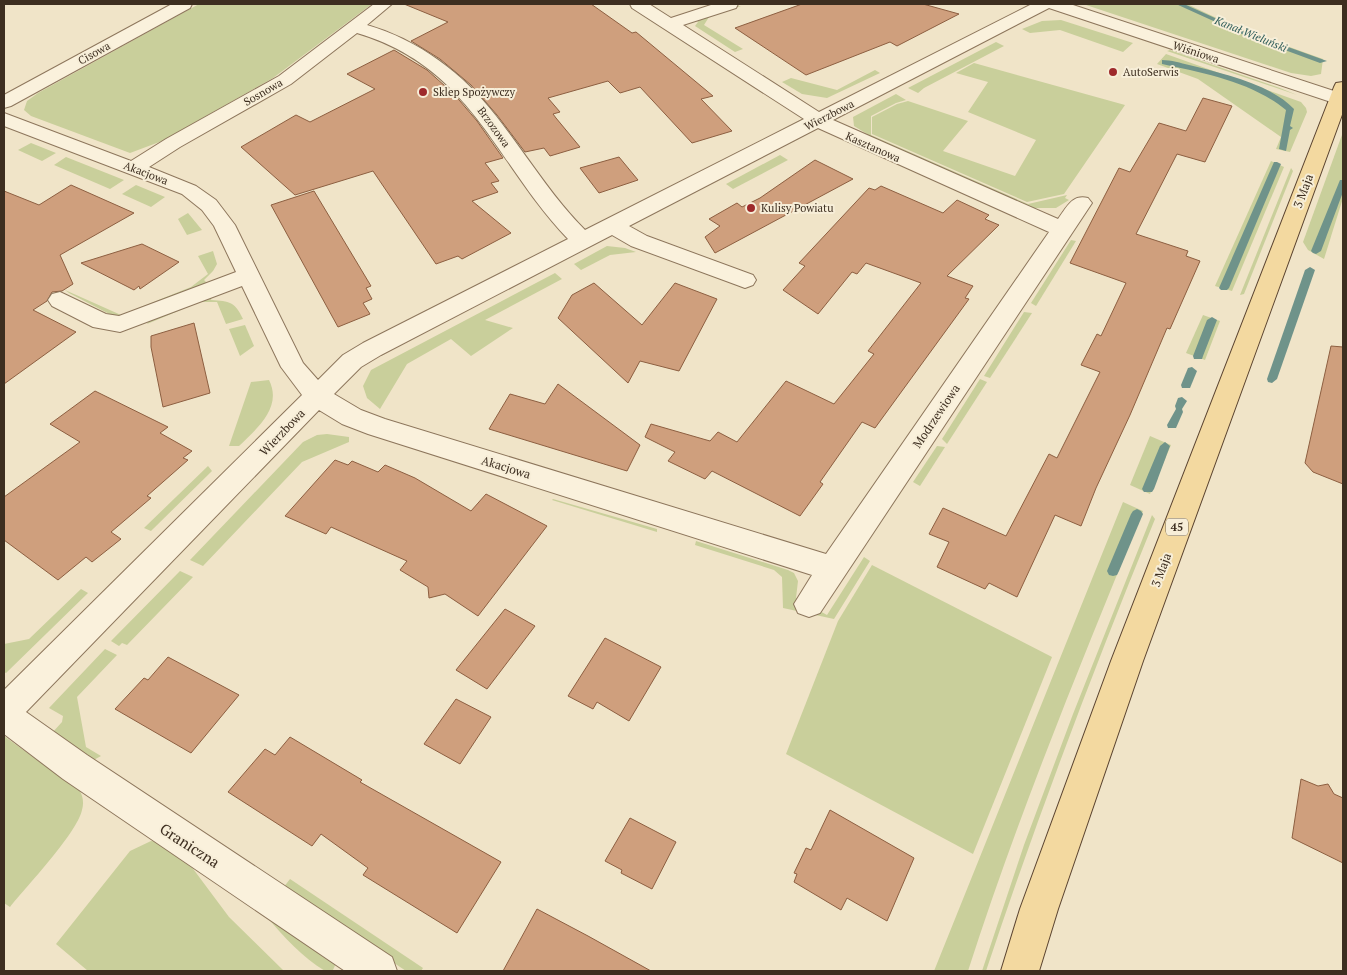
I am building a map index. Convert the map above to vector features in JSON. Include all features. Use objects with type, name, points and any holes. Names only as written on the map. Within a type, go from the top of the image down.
[{"type":"main road","name":"3 Maja","points":[[1020,971],[1039,910],[1130,652],[1342,95]]},
{"type":"street","name":"Cisowa","points":[[4,102],[184,4]]},
{"type":"street","name":"Sosnowa","points":[[134,168],[173,143],[286,80],[384,4]]},
{"type":"street","name":"Kasztanowa","points":[[638,4],[819,120],[851,137],[1062,229]]},
{"type":"street","points":[[669,24],[730,4]]},
{"type":"street","name":"Wierzbowa","points":[[4,714],[341,371],[372,348],[614,226],[1044,4]]},
{"type":"street","name":"Wiśniowa","points":[[1054,4],[1342,95]]},
{"type":"street","name":"Brzozowa","points":[[355,27],[383,36],[421,56],[459,86],[477,105],[558,216],[583,241]]},
{"type":"street","name":"Akacjowa","points":[[4,119],[189,190],[209,205],[224,225],[292,367],[303,382],[342,414],[362,422],[833,569]]},
{"type":"street","points":[[1062,229],[1081,203]]},
{"type":"street","points":[[614,226],[639,241],[745,280]]},
{"type":"street","name":"Modrzewiowa","points":[[809,604],[1062,229]]},
{"type":"street","points":[[60,300],[102,321],[120,324],[248,276]]},
{"type":"street","name":"Graniczna","points":[[4,714],[75,767],[378,971]]},
{"type":"green space","points":[[199,4],[372,4],[273,78],[162,141],[130,153],[31,116],[24,110],[27,101],[38,93]]},
{"type":"green space","points":[[1083,4],[1187,4],[1242,30],[1323,59],[1321,74],[1311,76],[1291,73]]},
{"type":"green space","points":[[741,6],[709,17],[704,25],[743,49],[735,52],[695,26],[698,22],[696,20]]},
{"type":"green space","points":[[1061,20],[1133,43],[1123,52],[1060,30],[1030,33],[1022,29],[1042,21]]},
{"type":"green space","points":[[996,42],[1004,46],[924,88],[918,93],[908,88]]},
{"type":"green space","points":[[1170,50],[1280,88],[1297,95],[1167,51]]},
{"type":"green space","points":[[1166,54],[1301,102],[1307,112],[1290,152],[1276,149],[1281,137],[1198,79],[1157,64]]},
{"type":"green space","points":[[974,63],[1125,105],[1064,194],[1027,202],[872,134],[872,117],[897,104],[908,101],[968,121],[943,151],[1015,176],[1036,140],[968,112],[988,82],[956,73]]},
{"type":"green space","points":[[875,70],[880,73],[827,98],[802,94],[782,82],[791,78],[837,90]]},
{"type":"green space","points":[[896,94],[906,100],[871,116],[871,135],[1028,204],[1067,195],[1065,198],[1069,200],[1056,208],[1034,208],[869,138],[867,134],[854,126],[853,117]]},
{"type":"green space","points":[[1343,132],[1343,198],[1324,259],[1308,250],[1303,242]]},
{"type":"green space","points":[[31,143],[56,153],[42,161],[18,150]]},
{"type":"green space","points":[[780,155],[788,160],[733,189],[726,184]]},
{"type":"green space","points":[[66,157],[124,180],[110,189],[54,165]]},
{"type":"green space","points":[[1271,161],[1284,167],[1232,291],[1215,286]]},
{"type":"green space","points":[[1291,168],[1293,171],[1244,294],[1240,295]]},
{"type":"green space","points":[[136,185],[165,197],[151,207],[122,194]]},
{"type":"green space","points":[[188,213],[202,230],[187,235],[178,219]]},
{"type":"green space","points":[[1071,240],[1076,241],[1036,306],[1031,303]]},
{"type":"green space","points":[[607,246],[625,248],[636,252],[610,255],[581,270],[574,264]]},
{"type":"green space","points":[[213,251],[217,264],[204,280],[207,283],[117,318],[65,290],[121,315],[191,287],[208,274],[198,256]]},
{"type":"green space","points":[[555,273],[562,279],[485,320],[513,328],[471,356],[451,339],[407,364],[380,409],[367,398],[363,386],[371,370]]},
{"type":"green space","points":[[212,296],[211,300],[227,302],[234,306],[243,319],[226,324],[217,302],[200,302],[147,324],[150,319]]},
{"type":"green space","points":[[1024,312],[1032,313],[990,378],[984,376]]},
{"type":"green space","points":[[1203,315],[1220,321],[1205,360],[1186,353]]},
{"type":"green space","points":[[245,325],[254,346],[240,356],[229,329]]},
{"type":"green space","points":[[980,379],[987,382],[947,444],[942,439]]},
{"type":"green space","points":[[269,380],[273,400],[266,417],[239,446],[229,446],[251,382]]},
{"type":"green space","points":[[327,434],[349,437],[349,442],[302,462],[203,566],[190,560],[303,442],[317,435]]},
{"type":"green space","points":[[1150,436],[1171,445],[1150,494],[1130,485]]},
{"type":"green space","points":[[937,446],[945,447],[920,486],[913,482]]},
{"type":"green space","points":[[208,466],[212,471],[151,531],[144,528]]},
{"type":"green space","points":[[552,500],[657,529],[657,532]]},
{"type":"green space","points":[[1123,502],[1143,511],[1029,797],[968,971],[934,971]]},
{"type":"green space","points":[[1152,515],[1155,519],[1067,744],[1025,857],[986,971],[982,971],[1024,845],[1073,714]]},
{"type":"green space","points":[[696,541],[794,573],[798,581],[796,598],[827,615],[864,557],[870,561],[834,619],[783,608],[782,577],[774,570],[695,545]]},
{"type":"green space","points":[[872,565],[1052,657],[973,854],[786,754],[838,621]]},
{"type":"green space","points":[[180,571],[193,577],[127,645],[122,643],[119,646],[111,641]]},
{"type":"green space","points":[[81,589],[88,593],[6,673],[4,672],[4,644],[29,639]]},
{"type":"green space","points":[[105,649],[117,655],[77,697],[86,747],[101,756],[90,762],[52,733],[62,722],[63,716],[49,708]]},
{"type":"green space","points":[[4,736],[80,791],[83,802],[78,820],[62,845],[10,907],[4,903]]},
{"type":"green space","points":[[151,841],[162,842],[185,858],[229,917],[284,971],[88,971],[56,944],[130,851]]},
{"type":"green space","points":[[290,879],[423,968],[421,971],[406,971],[283,888]]},
{"type":"green space","points":[[267,917],[337,961],[333,970],[325,971],[301,953]]},
{"type":"building","points":[[404,4],[591,4],[632,33],[636,32],[713,96],[701,99],[732,131],[692,143],[640,87],[620,93],[608,81],[548,98],[560,112],[553,114],[580,147],[550,156],[544,148],[525,152],[471,85],[440,59],[411,41],[448,22]]},
{"type":"building","points":[[802,4],[923,4],[959,14],[897,46],[890,42],[806,75],[735,28]]},
{"type":"building","points":[[394,50],[427,70],[454,94],[477,121],[503,158],[485,163],[499,181],[491,183],[498,192],[472,201],[511,233],[462,259],[458,256],[436,264],[373,171],[295,195],[241,147],[296,115],[310,122],[375,89],[347,74]]},
{"type":"building","points":[[1203,98],[1232,106],[1205,162],[1177,154],[1136,234],[1188,251],[1186,256],[1200,261],[1170,329],[1167,328],[1081,526],[1055,515],[1017,597],[989,583],[985,589],[937,567],[949,542],[929,534],[943,508],[1006,536],[1049,454],[1057,458],[1100,372],[1081,365],[1097,334],[1101,336],[1126,283],[1070,263],[1119,168],[1130,172],[1159,123],[1186,131]]},
{"type":"building","points":[[619,157],[638,180],[599,193],[580,168]]},
{"type":"building","points":[[815,160],[853,179],[715,253],[705,237],[720,226],[709,219],[737,203],[742,207],[760,198]]},
{"type":"building","points":[[71,185],[134,213],[60,255],[73,284],[62,291],[52,292],[47,301],[33,310],[76,332],[4,384],[4,191],[39,205]]},
{"type":"building","points":[[881,186],[943,213],[957,200],[989,215],[985,219],[999,225],[947,276],[973,286],[965,298],[969,299],[875,428],[862,422],[820,482],[823,484],[800,516],[712,471],[705,479],[668,461],[675,452],[645,437],[651,424],[710,441],[718,432],[737,442],[786,381],[834,404],[874,354],[868,351],[921,283],[866,263],[857,274],[852,272],[818,314],[783,290],[805,266],[799,263],[869,188],[875,190]]},
{"type":"building","points":[[314,191],[371,286],[366,288],[372,299],[363,303],[370,314],[338,327],[271,205]]},
{"type":"building","points":[[142,244],[179,262],[140,289],[139,286],[134,290],[81,263]]},
{"type":"building","points":[[594,283],[642,325],[675,283],[717,299],[679,371],[640,361],[628,383],[558,318],[572,295]]},
{"type":"building","points":[[194,323],[210,393],[163,407],[151,347],[151,336]]},
{"type":"building","points":[[1331,346],[1343,347],[1343,484],[1313,472],[1305,463]]},
{"type":"building","points":[[558,384],[640,445],[627,471],[489,429],[510,394],[545,404]]},
{"type":"building","points":[[95,391],[168,427],[160,433],[192,451],[183,458],[188,460],[147,496],[151,498],[111,532],[121,539],[92,562],[86,557],[58,580],[4,540],[4,497],[80,442],[50,424]]},
{"type":"building","points":[[335,460],[348,465],[352,461],[378,472],[385,465],[415,478],[471,511],[486,494],[547,526],[478,616],[445,594],[429,598],[428,587],[400,570],[407,561],[331,527],[326,534],[285,516]]},
{"type":"building","points":[[505,609],[535,626],[487,689],[456,670]]},
{"type":"building","points":[[605,638],[661,667],[629,721],[597,702],[593,709],[568,696]]},
{"type":"building","points":[[168,657],[239,695],[191,753],[115,709],[144,678],[148,680]]},
{"type":"building","points":[[456,699],[491,717],[460,764],[424,744]]},
{"type":"building","points":[[290,737],[362,780],[360,782],[501,862],[457,933],[363,875],[368,868],[321,834],[312,846],[228,792],[265,749],[275,755]]},
{"type":"building","points":[[1301,779],[1318,786],[1328,784],[1334,794],[1343,798],[1343,863],[1292,838]]},
{"type":"building","points":[[830,810],[914,858],[887,921],[847,898],[841,910],[794,882],[797,874],[794,873],[806,848],[811,850]]},
{"type":"building","points":[[630,818],[676,842],[652,889],[621,873],[622,870],[605,861]]},
{"type":"building","points":[[537,909],[588,936],[651,971],[503,971]]},
{"type":"waterway","name":"Kanał Wieluński","points":[[1179,4],[1244,33],[1323,61]]},
{"type":"waterway","points":[[1165,62],[1231,80],[1266,93],[1290,109],[1286,128]]},
{"type":"waterway","points":[[1283,149],[1286,128]]},
{"type":"waterway","points":[[1224,288],[1277,164]]},
{"type":"waterway","points":[[1316,251],[1343,182]]},
{"type":"waterway","points":[[1272,379],[1310,270]]},
{"type":"waterway","points":[[1198,356],[1212,320]]},
{"type":"waterway","points":[[1186,385],[1192,371]]},
{"type":"waterway","points":[[1180,406],[1182,401]]},
{"type":"waterway","points":[[1172,425],[1178,412]]},
{"type":"waterway","points":[[1148,489],[1165,446]]},
{"type":"waterway","points":[[1113,571],[1137,514]]},
{"type":"place","name":"AutoSerwis","points":[[1113,72]]},
{"type":"place","name":"Sklep Spożywczy","points":[[423,92]]},
{"type":"place","name":"Kulisy Powiatu","points":[[751,208]]}]
